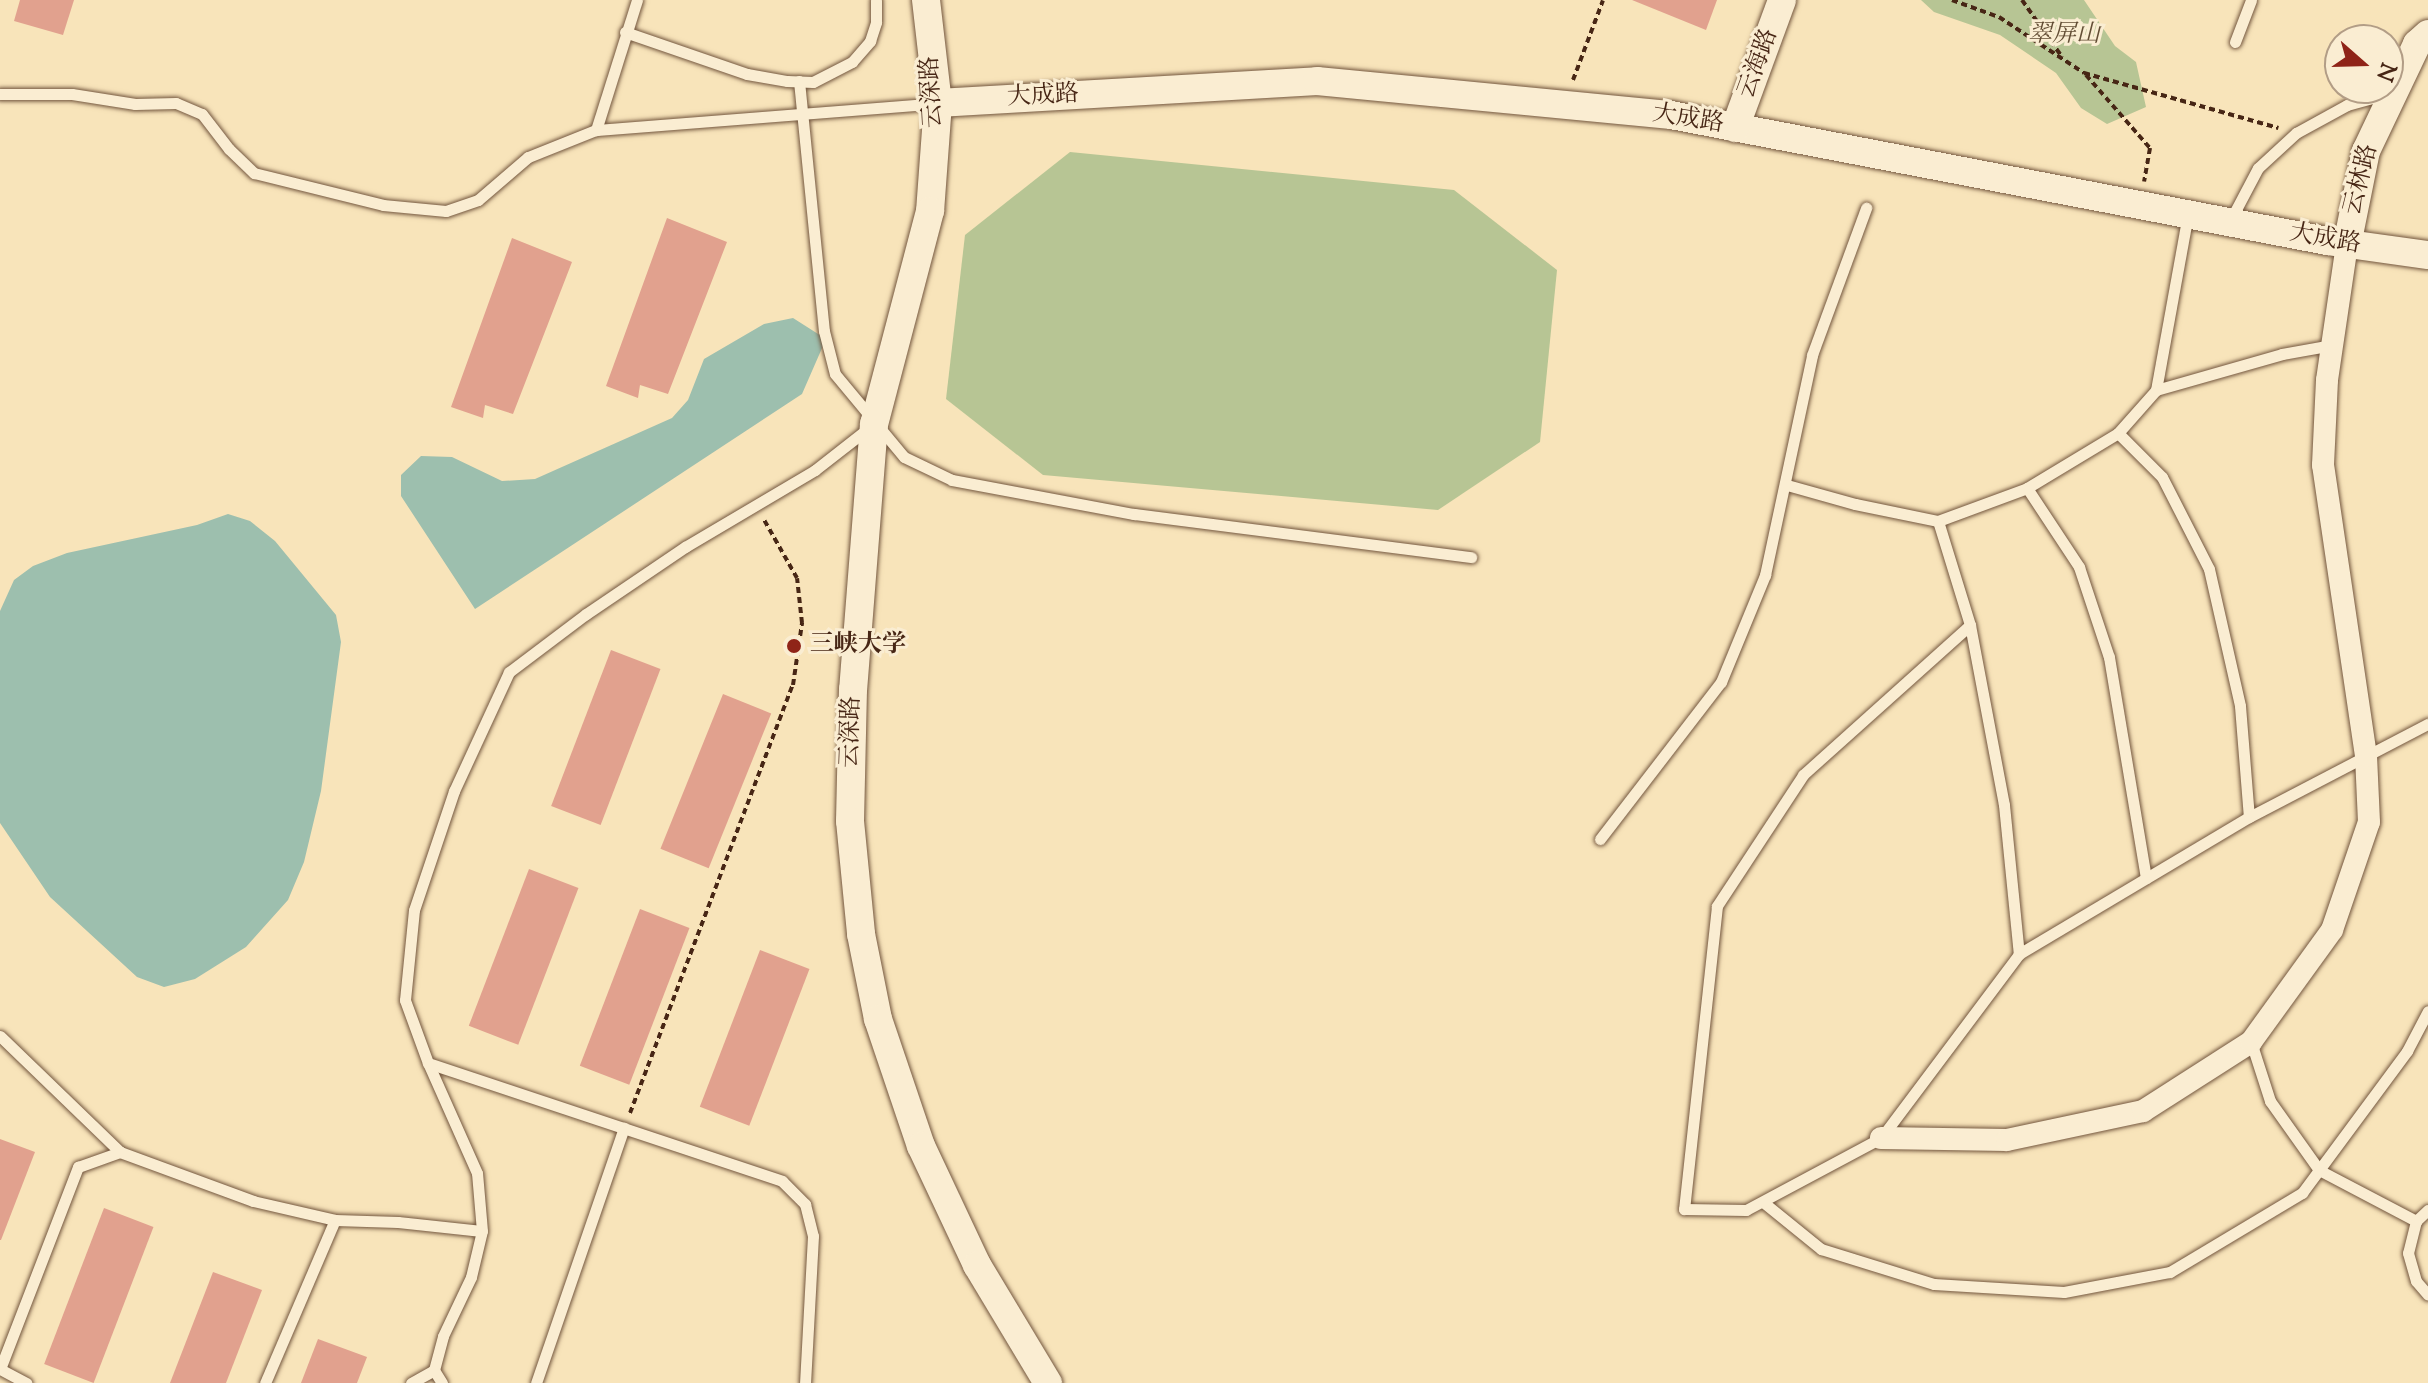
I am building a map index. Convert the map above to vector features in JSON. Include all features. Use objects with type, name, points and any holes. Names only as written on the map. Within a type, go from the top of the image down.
[{"type":"street","name":"云深路","points":[[926,0],[938,103],[930,211],[874,424],[862,542],[850,821],[861,934],[878,1019],[921,1146],[977,1265],[1048,1383]]},
{"type":"street","name":"云海路","points":[[1735,128],[1782,0]]},
{"type":"street","name":"云林路","points":[[2404,71],[2417,44],[2428,34]]},
{"type":"street","name":"大成路","points":[[938,103],[1317,81],[1671,115],[2347,245],[2428,255]]},
{"type":"street","name":"云林路","points":[[2347,245],[2366,151],[2388,104]]},
{"type":"street","points":[[1881,1138],[2007,1140],[2143,1111],[2251,1042],[2332,930],[2369,822],[2366,756],[2323,465],[2332,345],[2347,245]]},
{"type":"lane","points":[[596,130],[637,0]]},
{"type":"lane","points":[[625,32],[747,74],[813,82],[852,62],[870,41],[876,22],[876,0]]},
{"type":"lane","points":[[2235,42],[2251,0]]},
{"type":"lane","points":[[799,81],[826,339],[835,374],[904,457],[952,480],[1134,514],[1471,557]]},
{"type":"lane","points":[[0,94],[72,94],[135,104],[176,103],[202,114],[229,149],[254,173],[383,205],[446,211],[478,200],[528,157],[596,130],[938,103]]},
{"type":"lane","points":[[2229,222],[2258,168],[2296,133],[2351,104]]},
{"type":"lane","points":[[1600,839],[1721,682],[1765,575],[1787,485],[1812,355],[1866,208]]},
{"type":"lane","points":[[1787,485],[1938,521],[2027,488],[2118,433],[2156,390],[2188,214]]},
{"type":"lane","points":[[2156,390],[2282,354],[2332,345]]},
{"type":"lane","points":[[411,1383],[434,1370],[443,1336],[471,1277],[482,1231],[477,1173],[428,1063],[405,1000],[414,910],[454,791],[509,672],[586,614],[815,470],[874,424]]},
{"type":"lane","points":[[2118,433],[2162,477],[2209,569],[2240,706],[2249,817]]},
{"type":"lane","points":[[2027,488],[2079,567],[2109,657],[2146,878]]},
{"type":"lane","points":[[1938,521],[1970,625],[2004,805],[2019,954]]},
{"type":"lane","points":[[1970,625],[1803,775],[1717,906],[1684,1209],[1746,1210],[1881,1138],[2019,954],[2249,817],[2428,724]]},
{"type":"lane","points":[[1763,1202],[1821,1249],[1934,1284],[2064,1292],[2170,1272],[2302,1193],[2407,1051],[2428,1011]]},
{"type":"lane","points":[[0,1036],[120,1152],[253,1201],[335,1220],[398,1222],[482,1231]]},
{"type":"lane","points":[[2251,1042],[2270,1101],[2319,1170],[2416,1221]]},
{"type":"lane","points":[[428,1063],[782,1181],[805,1204],[813,1236],[805,1383]]},
{"type":"lane","points":[[536,1383],[624,1128]]},
{"type":"lane","points":[[26,1383],[0,1369],[78,1167],[120,1152]]},
{"type":"lane","points":[[2428,1210],[2416,1221],[2408,1253],[2416,1281],[2428,1295]]},
{"type":"lane","points":[[265,1383],[335,1220]]},
{"type":"lane","points":[[434,1370],[442,1383]]},
{"type":"path","points":[[1564,105],[1603,0]]},
{"type":"path","points":[[1952,0],[1999,17],[2084,73],[2150,148],[2143,186]]},
{"type":"path","points":[[2022,0],[2065,61]]},
{"type":"path","points":[[2084,73],[2296,133]]},
{"type":"path","points":[[624,1128],[793,685],[802,623],[797,578],[756,505]]},
{"type":"green space","name":"翠屏山","points":[[1921,0],[2084,0],[2115,46],[2136,62],[2146,107],[2107,124],[2081,108],[2056,73],[2000,35],[1934,12]]},
{"type":"green space","points":[[1070,152],[1454,190],[1557,270],[1540,442],[1438,510],[1043,475],[946,399],[965,235]]},
{"type":"shaded area","points":[[793,318],[826,339],[802,394],[475,609],[401,496],[401,475],[421,456],[452,457],[502,481],[535,479],[672,418],[688,400],[704,359],[764,324]]},
{"type":"shaded area","points":[[228,514],[250,521],[275,541],[336,615],[341,642],[321,791],[304,862],[288,900],[246,947],[195,979],[164,987],[137,977],[50,897],[0,823],[0,611],[14,580],[33,566],[67,553],[197,525]]},
{"type":"building","points":[[20,0],[74,0],[63,35],[14,21]]},
{"type":"building","points":[[1632,0],[1717,0],[1706,30]]},
{"type":"building","points":[[667,218],[727,242],[668,394],[640,385],[638,398],[606,386]]},
{"type":"building","points":[[512,238],[572,262],[513,414],[485,405],[483,418],[451,407]]},
{"type":"building","points":[[611,650],[660,669],[601,825],[551,806]]},
{"type":"building","points":[[723,694],[771,713],[709,868],[660,849]]},
{"type":"building","points":[[529,869],[578,888],[518,1045],[469,1026]]},
{"type":"building","points":[[640,909],[689,928],[629,1085],[580,1066]]},
{"type":"building","points":[[760,950],[809,969],[749,1126],[700,1107]]},
{"type":"building","points":[[0,1139],[35,1152],[1,1240],[0,1240]]},
{"type":"building","points":[[104,1208],[153,1227],[94,1383],[44,1364]]},
{"type":"building","points":[[213,1272],[262,1290],[226,1383],[170,1383]]},
{"type":"building","points":[[318,1339],[367,1357],[357,1383],[301,1383]]},
{"type":"place","name":"三峡大学","points":[[794,646]]}]
